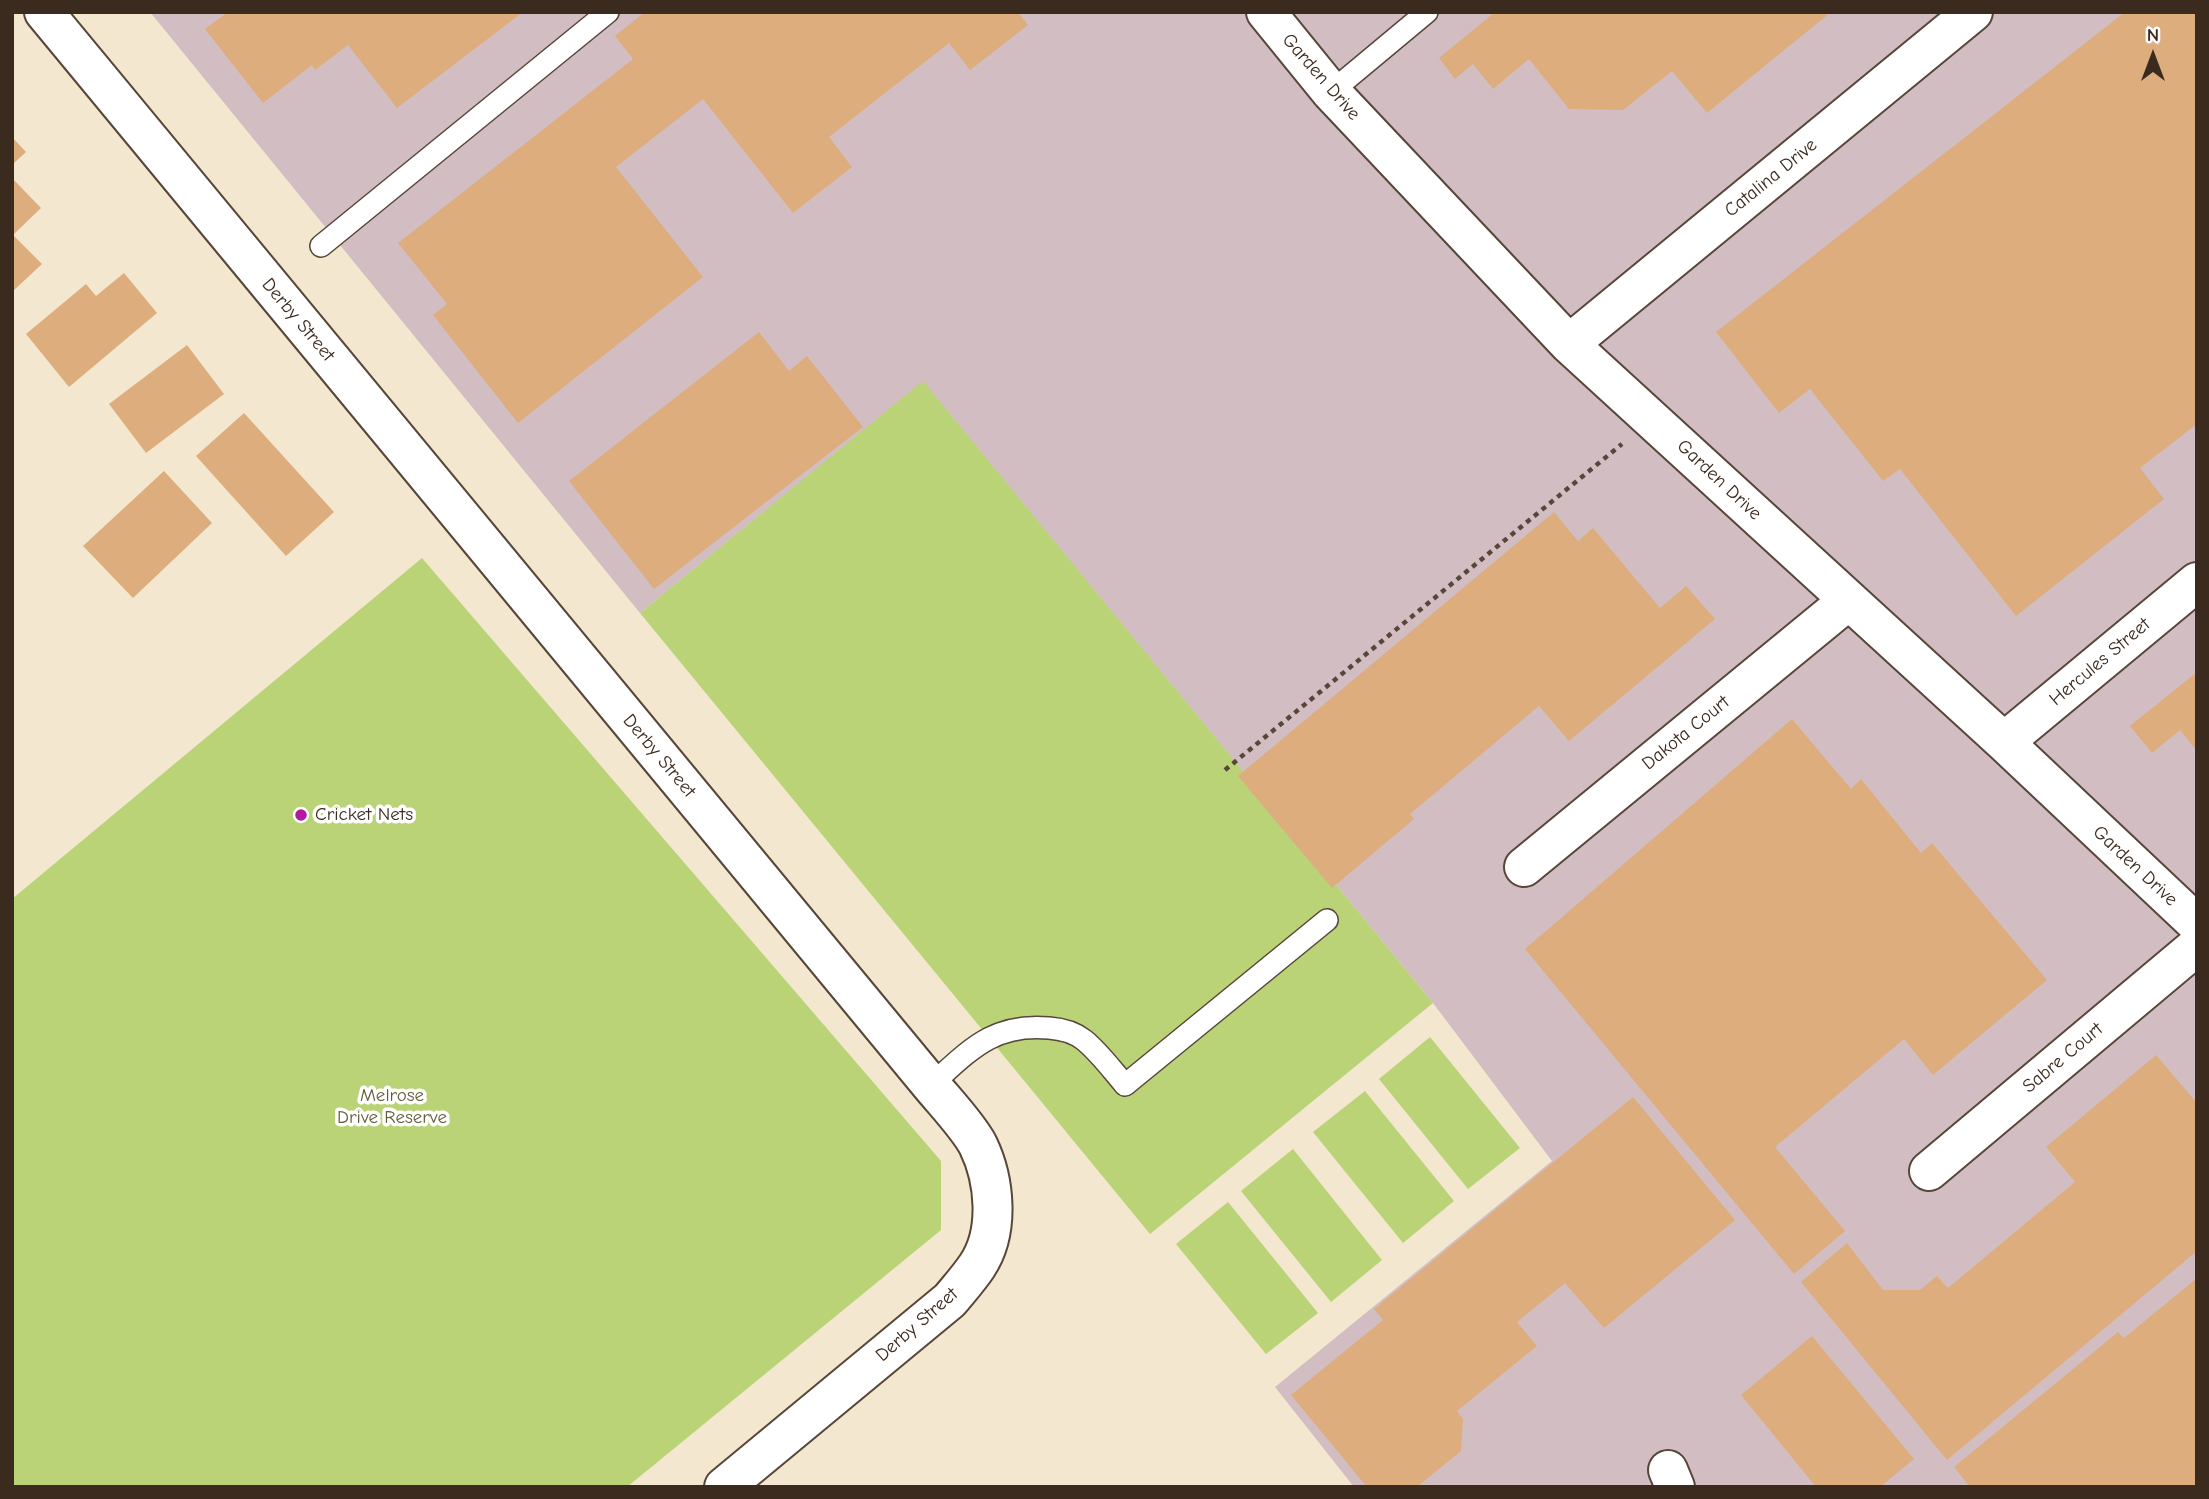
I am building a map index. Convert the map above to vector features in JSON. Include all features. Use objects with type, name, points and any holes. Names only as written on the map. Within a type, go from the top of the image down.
[{"type":"street","name":"Derby Street","points":[[44,12],[977,1143],[987,1168],[993,1203],[989,1238],[979,1264],[950,1300],[724,1487]]},
{"type":"street","name":"Garden Drive","points":[[1266,12],[1331,92],[1569,344],[2004,742],[2197,924]]},
{"type":"street","name":"Catalina Drive","points":[[1569,344],[1973,12]]},
{"type":"street","name":"Hercules Street","points":[[2004,742],[2197,582]]},
{"type":"street","name":"Dakota Court","points":[[1524,867],[1849,600]]},
{"type":"street","name":"Sabre Court","points":[[1929,1171],[2197,946]]},
{"type":"lane","points":[[321,246],[608,12]]},
{"type":"lane","points":[[1331,92],[1427,12]]},
{"type":"lane","points":[[931,1085],[988,1037],[1013,1028],[1039,1027],[1065,1030],[1084,1040],[1125,1085],[1327,920]]},
{"type":"path","points":[[1225,770],[1653,419]]},
{"type":"shaded area","points":[[150,12],[2197,12],[2197,1487],[1354,1487],[1275,1387],[1552,1161],[1433,1003],[923,382],[640,613]]},
{"type":"green space","points":[[923,381],[1433,1003],[1150,1234],[640,613]]},
{"type":"green space","name":"Melrose Drive Reserve","points":[[422,558],[941,1161],[941,1230],[627,1487],[12,1487],[12,899]]},
{"type":"green space","points":[[1430,1037],[1520,1148],[1468,1189],[1379,1079]]},
{"type":"green space","points":[[1365,1091],[1454,1201],[1403,1243],[1313,1132]]},
{"type":"green space","points":[[1293,1149],[1382,1260],[1331,1302],[1241,1191]]},
{"type":"green space","points":[[1228,1202],[1318,1313],[1266,1354],[1176,1244]]},
{"type":"building","points":[[228,12],[523,12],[397,108],[348,45],[315,70],[312,65],[263,103],[205,29]]},
{"type":"building","points":[[645,12],[1018,12],[1028,25],[970,70],[949,43],[829,137],[852,167],[793,213],[703,99],[616,167],[703,277],[518,423],[433,315],[447,304],[398,243],[633,59],[615,36]]},
{"type":"building","points":[[1495,12],[1831,12],[1707,113],[1672,71],[1623,110],[1569,109],[1529,59],[1493,89],[1473,64],[1455,79],[1439,58]]},
{"type":"building","points":[[2125,12],[2197,12],[2197,424],[2140,468],[2164,499],[2016,616],[1900,469],[1883,481],[1810,389],[1779,413],[1716,332]]},
{"type":"building","points":[[12,137],[26,152],[12,165]]},
{"type":"building","points":[[12,178],[41,208],[13,235],[42,264],[12,292]]},
{"type":"building","points":[[124,273],[157,313],[69,387],[26,334],[86,284],[96,296]]},
{"type":"building","points":[[759,332],[789,371],[807,356],[863,427],[654,589],[569,481]]},
{"type":"building","points":[[187,345],[224,394],[146,453],[109,404]]},
{"type":"building","points":[[244,413],[334,512],[286,556],[196,456]]},
{"type":"building","points":[[164,471],[212,523],[133,598],[83,546]]},
{"type":"building","points":[[1554,512],[1578,541],[1593,528],[1660,608],[1686,586],[1715,619],[1569,741],[1539,706],[1410,814],[1414,819],[1332,888],[1238,776]]},
{"type":"building","points":[[2197,672],[2197,751],[2180,730],[2152,753],[2130,726]]},
{"type":"building","points":[[1792,719],[1851,789],[1861,779],[1921,853],[1932,843],[2047,980],[1933,1075],[1904,1039],[1775,1147],[1845,1231],[1794,1274],[1525,949]]},
{"type":"building","points":[[2156,1055],[2197,1103],[2197,1251],[1947,1460],[1801,1282],[1847,1243],[1883,1290],[1920,1290],[1937,1276],[1948,1288],[2075,1182],[2046,1147]]},
{"type":"building","points":[[1633,1097],[1735,1220],[1604,1328],[1565,1283],[1517,1322],[1537,1346],[1457,1411],[1463,1419],[1461,1451],[1417,1487],[1367,1487],[1291,1395],[1383,1320],[1374,1309]]},
{"type":"building","points":[[2197,1278],[2197,1487],[1970,1487],[1954,1467],[2118,1332],[2124,1338]]},
{"type":"building","points":[[1812,1336],[1914,1459],[1880,1487],[1816,1487],[1741,1395]]},
{"type":"place","name":"Cricket Nets","points":[[301,815]]}]
